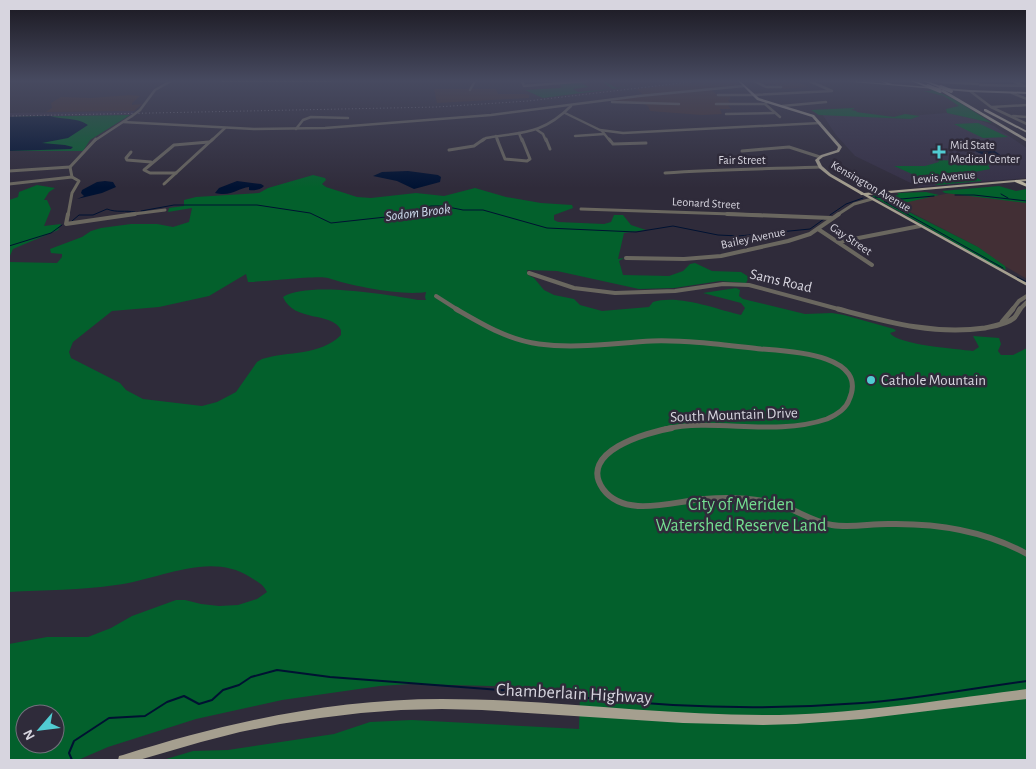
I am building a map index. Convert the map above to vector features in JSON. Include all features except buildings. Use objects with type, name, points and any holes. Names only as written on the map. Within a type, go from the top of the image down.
[{"type":"highway","points":[[988,117],[1027,141]]},
{"type":"highway","points":[[998,117],[1027,133]]},
{"type":"highway","points":[[1017,181],[1027,186]]},
{"type":"main road","name":"Kensington Avenue","points":[[813,117],[840,148],[820,158],[817,162],[820,167],[862,194],[1027,286]]},
{"type":"main road","name":"Lewis Avenue","points":[[862,194],[1027,180]]},
{"type":"main road","name":"Chamberlain Highway","points":[[123,760],[173,744],[247,725],[374,706],[482,705],[721,719],[782,720],[858,715],[1027,694]]},
{"type":"street","points":[[9,171],[70,167],[96,139],[131,117]]},
{"type":"street","points":[[296,129],[303,120],[311,117],[348,118]]},
{"type":"street","points":[[123,122],[225,128],[296,129],[461,117]]},
{"type":"street","points":[[449,150],[471,147],[484,139],[496,136],[537,130],[560,117]]},
{"type":"street","points":[[573,117],[603,132],[613,144],[646,143]]},
{"type":"street","points":[[1012,117],[1027,126]]},
{"type":"street","points":[[575,136],[603,132],[640,133],[820,123]]},
{"type":"street","points":[[164,184],[225,128]]},
{"type":"street","points":[[537,130],[543,134],[550,149]]},
{"type":"street","points":[[496,136],[504,158],[518,162],[527,161],[530,159],[519,133]]},
{"type":"street","points":[[176,173],[145,171],[144,168],[174,145],[185,142],[209,142]]},
{"type":"street","points":[[742,151],[793,148],[820,158]]},
{"type":"street","points":[[131,152],[126,158],[127,160],[152,162]]},
{"type":"street","points":[[70,167],[72,177]]},
{"type":"street","name":"Fair Street","points":[[665,174],[714,169],[745,170],[820,167]]},
{"type":"street","points":[[9,184],[72,177],[79,182],[72,193],[66,224],[165,210]]},
{"type":"street","name":"Bailey Avenue","points":[[626,258],[684,259],[727,255],[802,237],[818,229],[831,218],[854,204],[872,199]]},
{"type":"street","name":"Leonard Street","points":[[581,209],[831,218]]},
{"type":"street","points":[[838,242],[920,226]]},
{"type":"street","name":"Gay Street","points":[[818,229],[872,264],[879,263]]},
{"type":"street","name":"Sams Road","points":[[529,273],[574,288],[615,294],[676,291],[722,284],[749,285],[919,328],[952,330],[996,326],[1014,319],[1027,302]]},
{"type":"street","name":"South Mountain Drive","points":[[436,296],[489,329],[532,343],[574,346],[641,341],[682,341],[804,353],[831,361],[845,370],[853,381],[854,392],[844,408],[832,416],[815,422],[783,428],[680,427],[647,434],[625,443],[603,457],[597,472],[601,485],[606,492],[622,503],[639,506],[717,498],[767,502],[829,525],[850,527],[907,524],[945,528],[998,539],[1027,554]]},
{"type":"street","points":[[996,326],[1008,317],[1016,303],[1027,296]]},
{"type":"shaded area","name":"Mid State Medical Center","points":[[824,117],[911,119],[916,117],[965,117],[994,126],[1027,148],[1027,178],[919,187],[855,156],[836,135]]},
{"type":"shaded area","points":[[950,193],[1027,203],[1027,279],[1001,264],[978,247],[895,204]]},
{"type":"green space","points":[[9,117],[127,117],[90,140],[83,151],[9,151]]},
{"type":"green space","points":[[862,117],[917,117],[911,119]]},
{"type":"green space","points":[[964,117],[982,117],[992,123]]},
{"type":"green space","points":[[978,123],[1008,137],[983,138],[954,124]]},
{"type":"green space","points":[[966,159],[983,160],[990,164],[988,165],[990,169],[969,173],[982,181],[937,185],[894,166],[925,166],[939,162],[938,160],[961,161]]},
{"type":"green space","name":"City of Meriden Watershed Reserve Land","points":[[313,175],[325,178],[326,180],[322,184],[326,187],[357,197],[371,198],[416,193],[444,196],[475,188],[506,197],[541,203],[572,205],[573,208],[554,215],[554,220],[558,222],[604,224],[611,222],[614,215],[623,215],[631,225],[646,230],[624,233],[618,259],[624,258],[619,261],[623,275],[669,276],[683,271],[690,264],[695,263],[712,271],[741,272],[749,277],[746,283],[720,281],[674,288],[639,289],[557,271],[527,270],[528,275],[534,278],[544,290],[554,295],[574,299],[580,305],[602,311],[649,307],[653,302],[674,300],[697,303],[741,315],[745,308],[741,303],[703,293],[736,288],[740,290],[739,296],[743,299],[805,314],[832,313],[844,315],[894,329],[896,331],[890,333],[904,341],[973,351],[979,347],[973,336],[999,338],[1001,344],[998,351],[1001,355],[1013,355],[1027,348],[1027,760],[163,760],[193,751],[228,750],[334,734],[370,722],[412,720],[579,729],[580,695],[525,687],[411,684],[380,686],[282,700],[196,719],[108,747],[78,760],[9,760],[9,644],[47,637],[88,637],[111,628],[132,616],[176,600],[219,606],[238,605],[257,599],[267,592],[262,585],[250,577],[234,570],[218,567],[201,567],[103,587],[9,592],[9,262],[57,263],[62,254],[51,253],[50,249],[82,237],[91,231],[131,224],[157,224],[173,227],[189,222],[192,208],[168,212],[169,208],[184,206],[184,200],[196,197],[259,193],[268,188]],"holes":[[[246,274],[248,282],[323,277],[377,290],[404,293],[426,292],[426,300],[329,290],[295,292],[283,297],[288,305],[295,310],[330,320],[341,330],[341,335],[333,342],[314,350],[262,359],[257,362],[236,392],[217,402],[202,406],[143,399],[126,390],[120,383],[71,358],[69,352],[73,342],[112,311],[159,307],[209,296]]]},
{"type":"green space","points":[[37,185],[55,188],[49,192],[44,200],[47,200],[51,209],[44,226],[61,224],[58,230],[13,249],[9,258],[9,200],[18,197],[19,192]]},
{"type":"green space","points":[[999,186],[1016,191],[1027,189],[1027,203],[945,193],[942,191]]},
{"type":"green space","points":[[926,192],[939,195],[895,205],[978,247],[1005,266],[1006,270],[872,196]]},
{"type":"water","points":[[9,117],[54,117],[84,122],[88,125],[68,138],[42,143],[73,147],[71,149],[9,151]]},
{"type":"water","points":[[973,144],[989,147],[1002,156],[993,157],[980,153],[968,146]]},
{"type":"water","points":[[408,171],[438,175],[441,177],[440,182],[414,189],[397,181],[373,176],[382,172]]},
{"type":"water","points":[[237,181],[264,186],[255,190],[249,190],[249,187],[226,194],[215,193],[219,188]]},
{"type":"water","points":[[97,182],[113,182],[116,187],[102,193],[77,199],[84,196],[81,193],[82,190]]},
{"type":"waterway","name":"Sodom Brook","points":[[1001,194],[1008,198]]},
{"type":"waterway","name":"Sodom Brook","points":[[955,195],[974,195],[1027,201]]},
{"type":"waterway","name":"Sodom Brook","points":[[901,199],[934,196]]},
{"type":"waterway","name":"Sodom Brook","points":[[875,197],[901,199]]},
{"type":"waterway","name":"Sodom Brook","points":[[830,215],[846,204],[863,198]]},
{"type":"waterway","points":[[901,199],[884,201],[1003,268]]},
{"type":"waterway","name":"Sodom Brook","points":[[141,211],[174,205],[257,205],[310,213],[331,223],[395,216],[431,206],[443,206],[463,210],[483,210],[547,228],[636,232],[673,226],[718,235],[739,236],[810,229],[824,219]]},
{"type":"waterway","name":"Sodom Brook","points":[[72,221],[79,215],[93,215],[107,209],[135,212]]},
{"type":"waterway","name":"Sodom Brook","points":[[9,246],[51,233],[62,225]]},
{"type":"waterway","points":[[1017,277],[1027,282]]},
{"type":"waterway","points":[[72,760],[69,753],[74,741],[109,718],[145,716],[167,702],[184,696],[199,704],[212,700],[223,690],[239,685],[251,677],[277,670],[330,677],[514,691],[541,696],[725,707],[794,707],[862,703],[1027,681]]},
{"type":"place","name":"Mid State Medical Center","points":[[939,152]]},
{"type":"place","name":"Cathole Mountain","points":[[871,380]]}]
